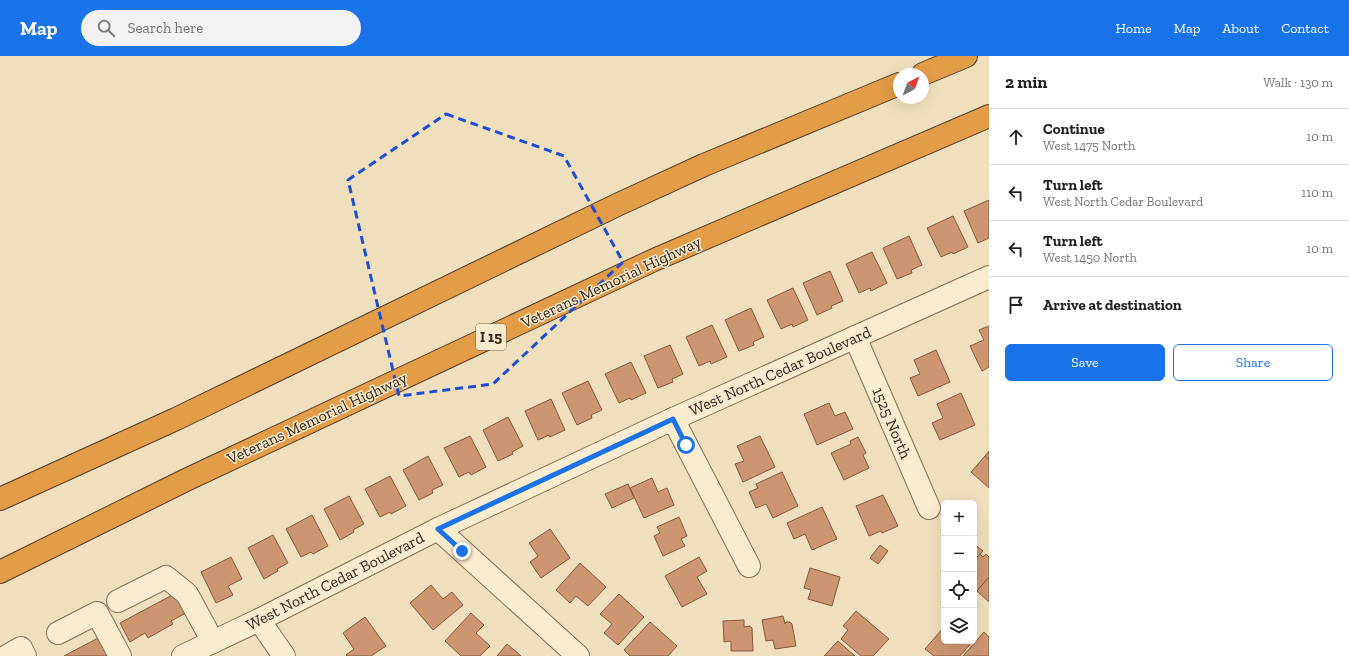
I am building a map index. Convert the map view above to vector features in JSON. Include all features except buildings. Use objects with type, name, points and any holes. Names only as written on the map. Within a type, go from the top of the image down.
[{"type":"highway","points":[[929,71],[966,56]]},
{"type":"highway","points":[[0,499],[176,419],[619,204],[704,165],[893,86]]},
{"type":"highway","name":"Veterans Memorial Highway","points":[[0,572],[195,476],[654,260],[989,116]]},
{"type":"street","name":"West North Cedar Boulevard","points":[[183,656],[259,620],[438,529],[673,419],[989,277]]},
{"type":"street","name":"1525 North","points":[[855,337],[929,508]]},
{"type":"street","points":[[673,419],[749,566]]},
{"type":"street","points":[[438,529],[578,656]]},
{"type":"street","points":[[118,601],[166,577],[188,594],[213,642]]},
{"type":"street","points":[[58,633],[97,613],[120,656]]},
{"type":"street","points":[[259,620],[284,656]]},
{"type":"street","points":[[6,656],[21,648],[25,656]]},
{"type":"highlighted area","points":[[446,114],[564,156],[623,262],[493,384],[399,396],[348,180]]},
{"type":"route","points":[[462,551],[438,529],[673,419],[686,445]]}]
